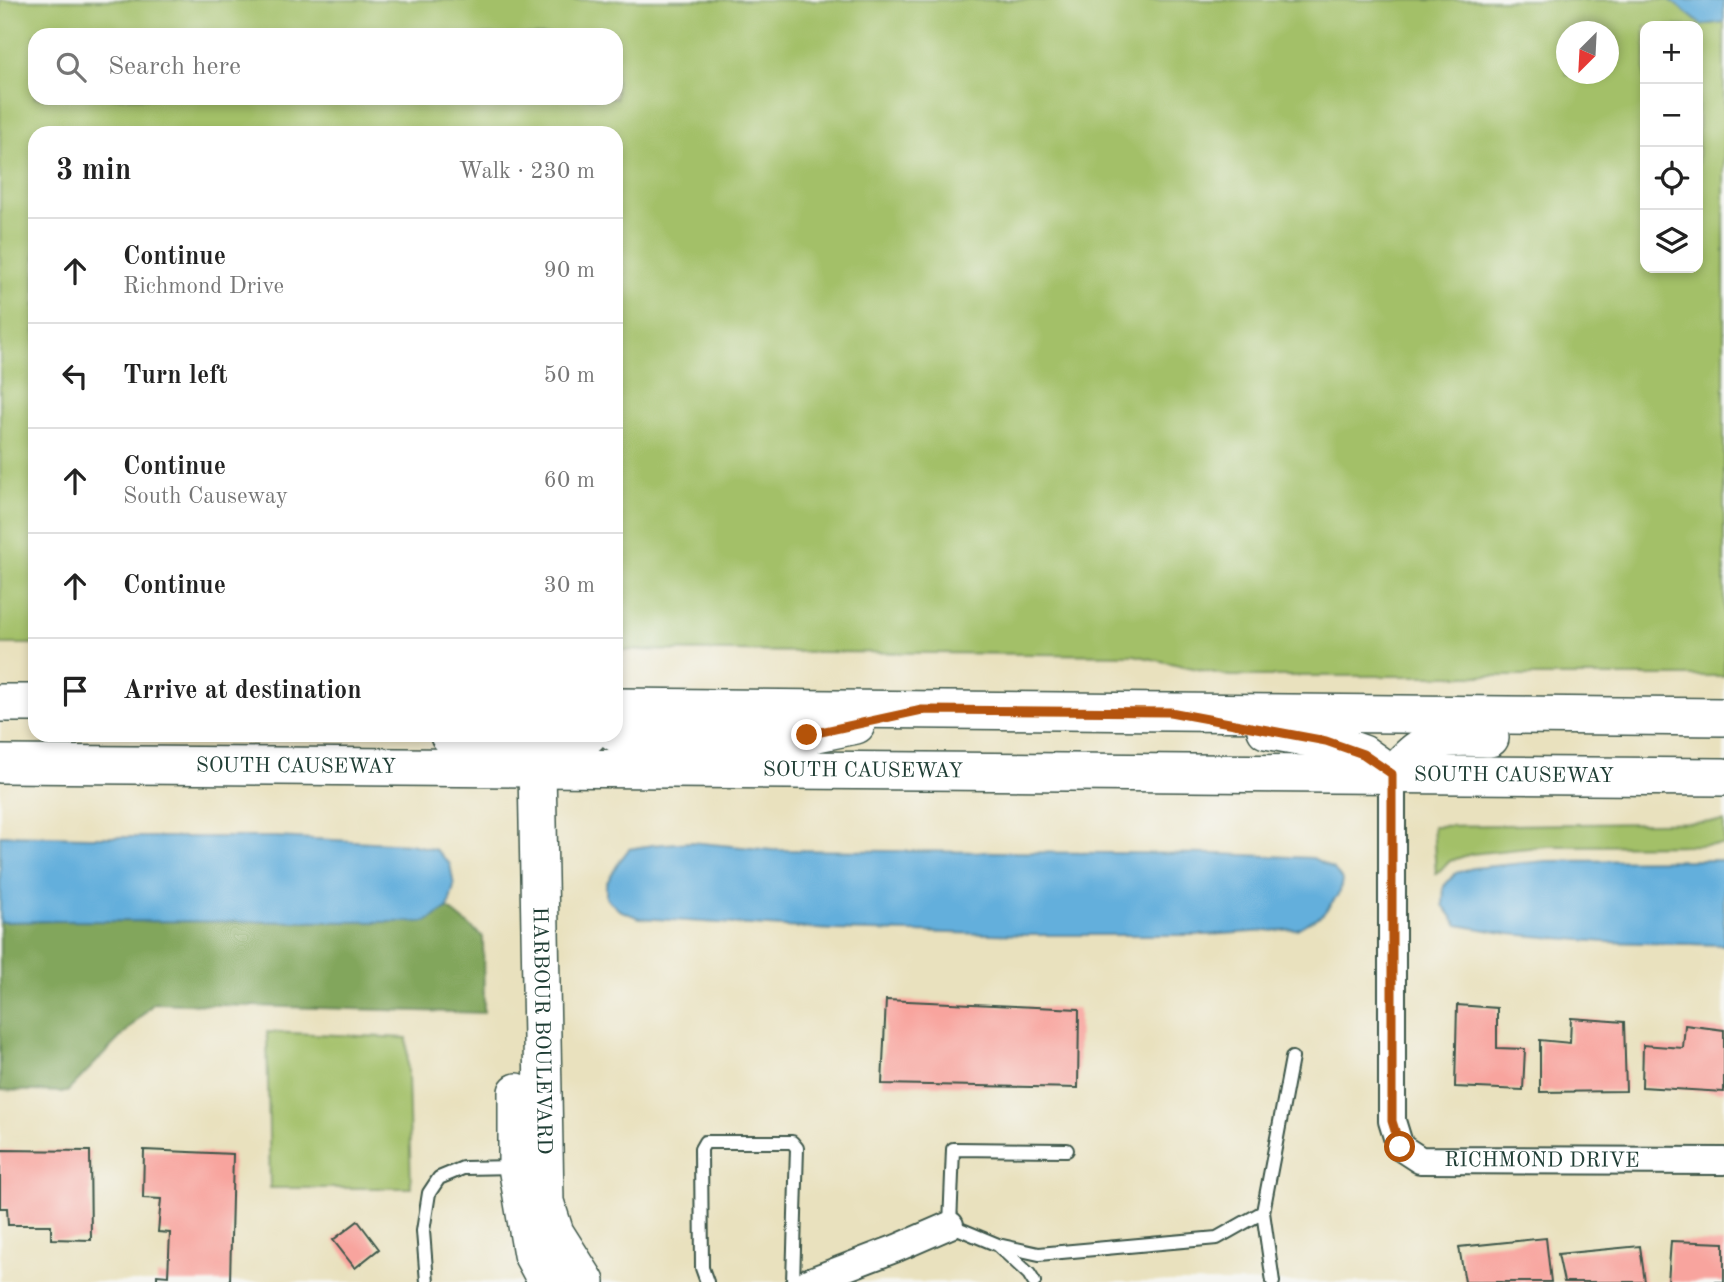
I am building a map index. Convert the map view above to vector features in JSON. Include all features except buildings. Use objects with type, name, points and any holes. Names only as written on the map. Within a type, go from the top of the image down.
[{"type":"main road","points":[[0,703],[28,703]]},
{"type":"main road","points":[[623,707],[1724,717]]},
{"type":"main road","points":[[623,733],[807,735],[922,710]]},
{"type":"main road","points":[[1170,712],[1326,741],[1363,754],[1392,774],[1414,752],[1429,742],[1449,737],[1648,739],[1724,727]]},
{"type":"main road","points":[[467,742],[527,766],[567,742]]},
{"type":"main road","name":"SOUTH CAUSEWAY","points":[[0,764],[1724,777]]},
{"type":"main road","name":"HARBOUR BOULEVARD","points":[[527,766],[530,1166],[555,1233],[586,1282]]},
{"type":"main road","points":[[530,1166],[532,1254],[547,1282]]},
{"type":"street","name":"RICHMOND DRIVE","points":[[1392,774],[1392,1121],[1400,1147],[1420,1160],[1724,1161]]},
{"type":"street","points":[[808,1282],[950,1225]]},
{"type":"lane","points":[[1273,1282],[1263,1212],[1293,1058]]},
{"type":"lane","points":[[707,1282],[702,1268],[701,1149],[705,1142],[792,1142],[797,1148],[793,1282]]},
{"type":"lane","points":[[1067,1150],[953,1149],[950,1225],[998,1245],[1039,1254],[1217,1238],[1263,1212]]},
{"type":"lane","points":[[427,1282],[423,1231],[429,1194],[439,1178],[463,1168],[530,1166]]},
{"type":"lane","points":[[998,1245],[1034,1282]]},
{"type":"green space","points":[[0,0],[1670,0],[1697,21],[1640,21],[1640,273],[1703,273],[1703,25],[1724,22],[1724,676],[1229,676],[1134,655],[623,650],[623,126],[28,126],[28,644],[0,644]]},
{"type":"green space","points":[[1724,822],[1724,845],[1547,846],[1471,854],[1450,861],[1436,874],[1433,826]]},
{"type":"green space","points":[[448,908],[483,937],[484,1013],[154,1003],[67,1092],[0,1090],[0,922],[426,922]]},
{"type":"green space","points":[[267,1032],[407,1038],[411,1188],[270,1188]]},
{"type":"water","points":[[1670,0],[1724,0],[1724,22],[1703,25],[1703,21],[1697,21]]},
{"type":"water","points":[[0,835],[276,837],[410,844],[436,850],[450,864],[454,886],[448,908],[426,922],[0,922]]},
{"type":"water","points":[[691,842],[772,850],[1220,854],[1313,858],[1334,869],[1342,880],[1340,892],[1323,914],[1297,929],[1207,935],[1029,935],[833,930],[639,918],[619,910],[606,898],[606,884],[629,849]]},
{"type":"water","points":[[1724,860],[1724,945],[1605,942],[1510,934],[1458,925],[1443,905],[1444,886],[1456,873],[1473,868],[1546,861]]},
{"type":"route","points":[[807,735],[922,710],[1170,712],[1326,741],[1363,754],[1392,774],[1392,1121],[1400,1147]]}]
